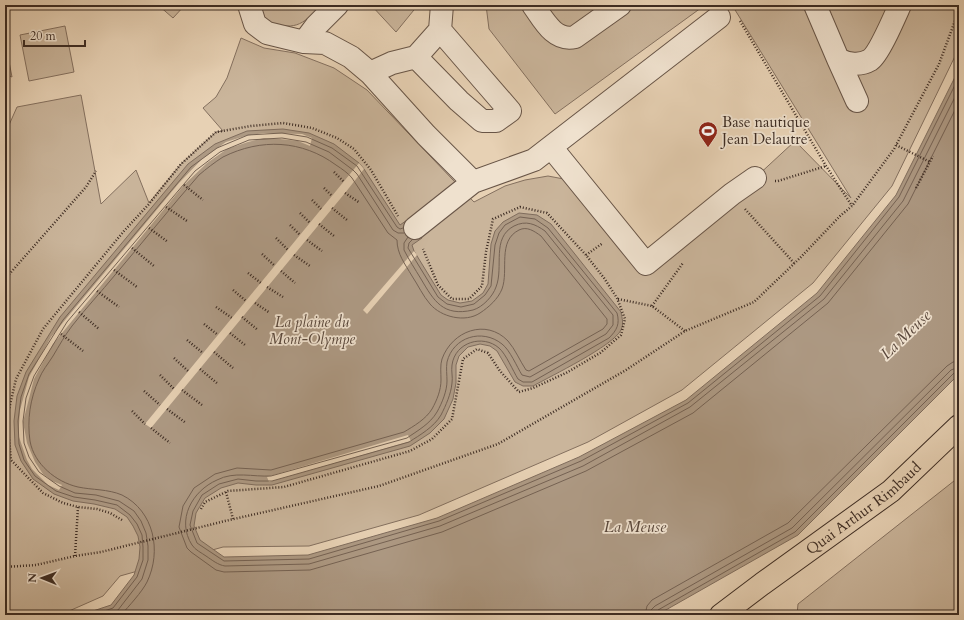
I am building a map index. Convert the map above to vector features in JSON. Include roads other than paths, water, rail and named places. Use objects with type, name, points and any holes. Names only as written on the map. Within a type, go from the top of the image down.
[{"type":"main road","name":"Quai Arthur Rimbaud","points":[[721,615],[891,491],[959,426]]},
{"type":"main road","name":"Quai Arthur Rimbaud","points":[[705,615],[762,584]]},
{"type":"street","points":[[249,5],[255,24],[267,33],[304,42],[325,43],[351,57],[370,73],[426,135],[473,182]]},
{"type":"street","points":[[304,42],[316,26],[336,5]]},
{"type":"street","points":[[370,73],[392,63],[416,57],[440,30],[442,5]]},
{"type":"street","points":[[533,5],[555,34],[566,38],[575,36],[620,5]]},
{"type":"street","points":[[815,5],[857,101]]},
{"type":"street","points":[[838,59],[847,64],[856,64],[871,59],[882,44],[900,5]]},
{"type":"street","points":[[420,224],[473,182],[534,160],[719,17]]},
{"type":"street","points":[[416,57],[482,122],[496,121],[510,111],[440,30]]},
{"type":"street","points":[[551,147],[646,264],[732,194],[755,178]]},
{"type":"water","name":"La Meuse","points":[[959,69],[959,374],[798,535],[657,615],[81,615],[111,605],[134,575],[139,559],[140,547],[138,536],[127,517],[115,509],[73,501],[54,494],[33,479],[21,461],[15,445],[14,421],[17,396],[26,372],[60,317],[188,164],[215,144],[247,131],[283,129],[309,133],[334,144],[359,163],[364,169],[400,225],[410,218],[422,238],[412,245],[414,251],[441,295],[448,300],[460,303],[472,301],[483,293],[488,284],[491,244],[495,231],[503,222],[519,213],[537,215],[551,224],[621,312],[622,326],[616,337],[567,368],[533,386],[523,386],[515,382],[497,351],[490,346],[480,344],[468,347],[459,356],[456,365],[456,383],[453,399],[444,419],[430,433],[410,446],[272,485],[238,483],[221,488],[205,498],[196,513],[194,526],[200,540],[224,557],[308,555],[437,518],[579,457],[686,400],[817,293],[896,195]]},
{"type":"place","name":"Base nautique Jean Delautre","points":[[708,148]]},
{"type":"park label","name":"La plaine du Mont-Olympe","points":[[312,330]]}]
